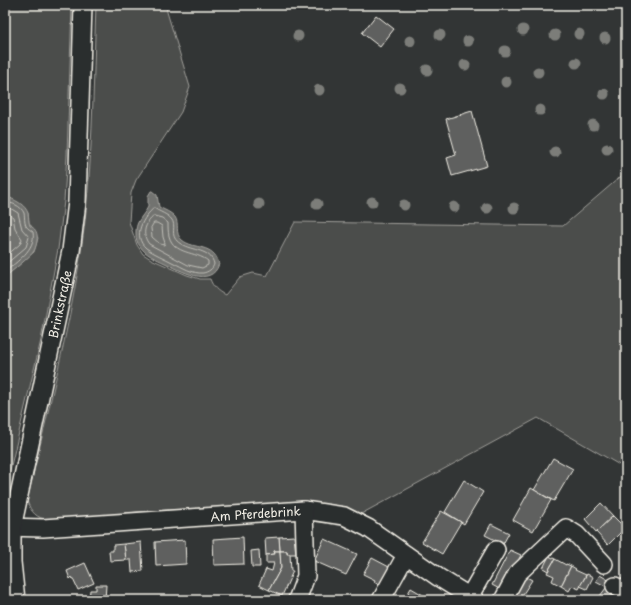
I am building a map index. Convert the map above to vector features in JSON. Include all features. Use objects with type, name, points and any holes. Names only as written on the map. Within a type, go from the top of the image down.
[{"type":"street","name":"Brinkstraße","points":[[16,600],[9,528],[71,251],[77,202],[83,5]]},
{"type":"street","name":"Am Pferdebrink","points":[[9,528],[44,528],[304,510],[344,516],[368,528],[438,577],[472,598]]},
{"type":"street","points":[[297,600],[306,576],[304,510]]},
{"type":"street","points":[[503,600],[517,574],[566,528],[578,536],[604,564]]},
{"type":"street","points":[[472,598],[496,550]]},
{"type":"street","points":[[381,600],[406,555]]},
{"type":"shaded area","points":[[5,5],[72,5],[67,155],[64,201],[58,249],[41,340],[5,491],[5,277],[34,252],[38,238],[29,222],[28,213],[10,198],[5,199]]},
{"type":"shaded area","points":[[96,5],[166,5],[190,87],[181,112],[136,180],[131,193],[129,222],[137,245],[143,254],[187,275],[200,279],[210,279],[212,284],[225,295],[240,277],[253,273],[267,276],[295,222],[563,226],[626,172],[626,471],[623,467],[538,418],[361,514],[321,504],[299,502],[138,512],[49,520],[37,516],[30,508],[27,501],[70,315],[85,221],[92,129]]},
{"type":"water","points":[[151,191],[157,195],[159,207],[175,217],[178,234],[182,240],[213,253],[219,264],[215,271],[202,277],[195,276],[155,258],[142,249],[137,240],[136,230],[138,223],[148,207],[148,196]]},
{"type":"water","points":[[10,198],[15,200],[27,210],[30,226],[37,233],[37,240],[32,254],[5,277],[5,199]]},
{"type":"building","points":[[376,15],[394,29],[380,47],[362,33]]},
{"type":"building","points":[[472,111],[487,166],[452,176],[447,158],[456,155],[446,119]]},
{"type":"building","points":[[553,458],[573,469],[554,501],[534,490]]},
{"type":"building","points":[[626,471],[626,482],[621,477]]},
{"type":"building","points":[[464,480],[483,492],[464,524],[445,512]]},
{"type":"building","points":[[531,488],[551,500],[533,531],[513,520]]},
{"type":"building","points":[[601,503],[613,516],[596,532],[585,519]]},
{"type":"building","points":[[441,511],[461,522],[442,554],[422,542]]},
{"type":"building","points":[[613,516],[625,528],[608,545],[596,532]]},
{"type":"building","points":[[491,524],[509,533],[503,544],[485,535]]},
{"type":"building","points":[[294,536],[296,554],[287,554],[287,551],[280,551],[279,537]]},
{"type":"building","points":[[243,537],[244,564],[214,565],[213,539]]},
{"type":"building","points":[[279,537],[280,551],[274,551],[275,554],[266,555],[265,538]]},
{"type":"building","points":[[324,539],[357,554],[346,575],[314,561]]},
{"type":"building","points":[[185,540],[186,564],[156,566],[155,542]]},
{"type":"building","points":[[141,542],[143,571],[132,572],[131,560],[126,560],[124,544]]},
{"type":"building","points":[[124,544],[126,560],[110,561],[109,551],[113,551],[113,545]]},
{"type":"building","points":[[259,550],[260,567],[252,567],[251,551]]},
{"type":"building","points":[[510,550],[521,555],[503,591],[492,585]]},
{"type":"building","points":[[274,551],[280,551],[281,568],[269,590],[259,585],[266,569],[272,571],[274,563],[266,563],[266,555],[275,554]]},
{"type":"building","points":[[280,551],[287,551],[287,554],[290,554],[291,571],[293,571],[282,596],[269,590],[281,568]]},
{"type":"building","points":[[549,556],[555,559],[548,571],[543,568]]},
{"type":"building","points":[[372,558],[391,568],[381,586],[374,582],[375,580],[363,574]]},
{"type":"building","points":[[555,559],[571,566],[561,586],[552,581],[554,576],[547,573]]},
{"type":"building","points":[[85,563],[94,583],[78,590],[72,577],[70,579],[67,571]]},
{"type":"building","points":[[571,566],[576,569],[575,570],[586,575],[579,589],[572,586],[569,591],[561,586]]},
{"type":"building","points":[[587,574],[593,577],[587,589],[580,586]]},
{"type":"building","points":[[523,575],[532,580],[523,594],[531,599],[530,600],[521,600],[511,594]]},
{"type":"building","points":[[600,575],[610,581],[607,587],[596,581]]},
{"type":"building","points":[[96,585],[106,585],[105,600],[89,600],[90,590],[96,590]]},
{"type":"building","points":[[411,588],[423,595],[420,600],[404,600]]},
{"type":"building","points":[[606,588],[614,594],[610,600],[605,600],[600,596]]},
{"type":"building","points":[[423,595],[433,600],[420,600]]}]
